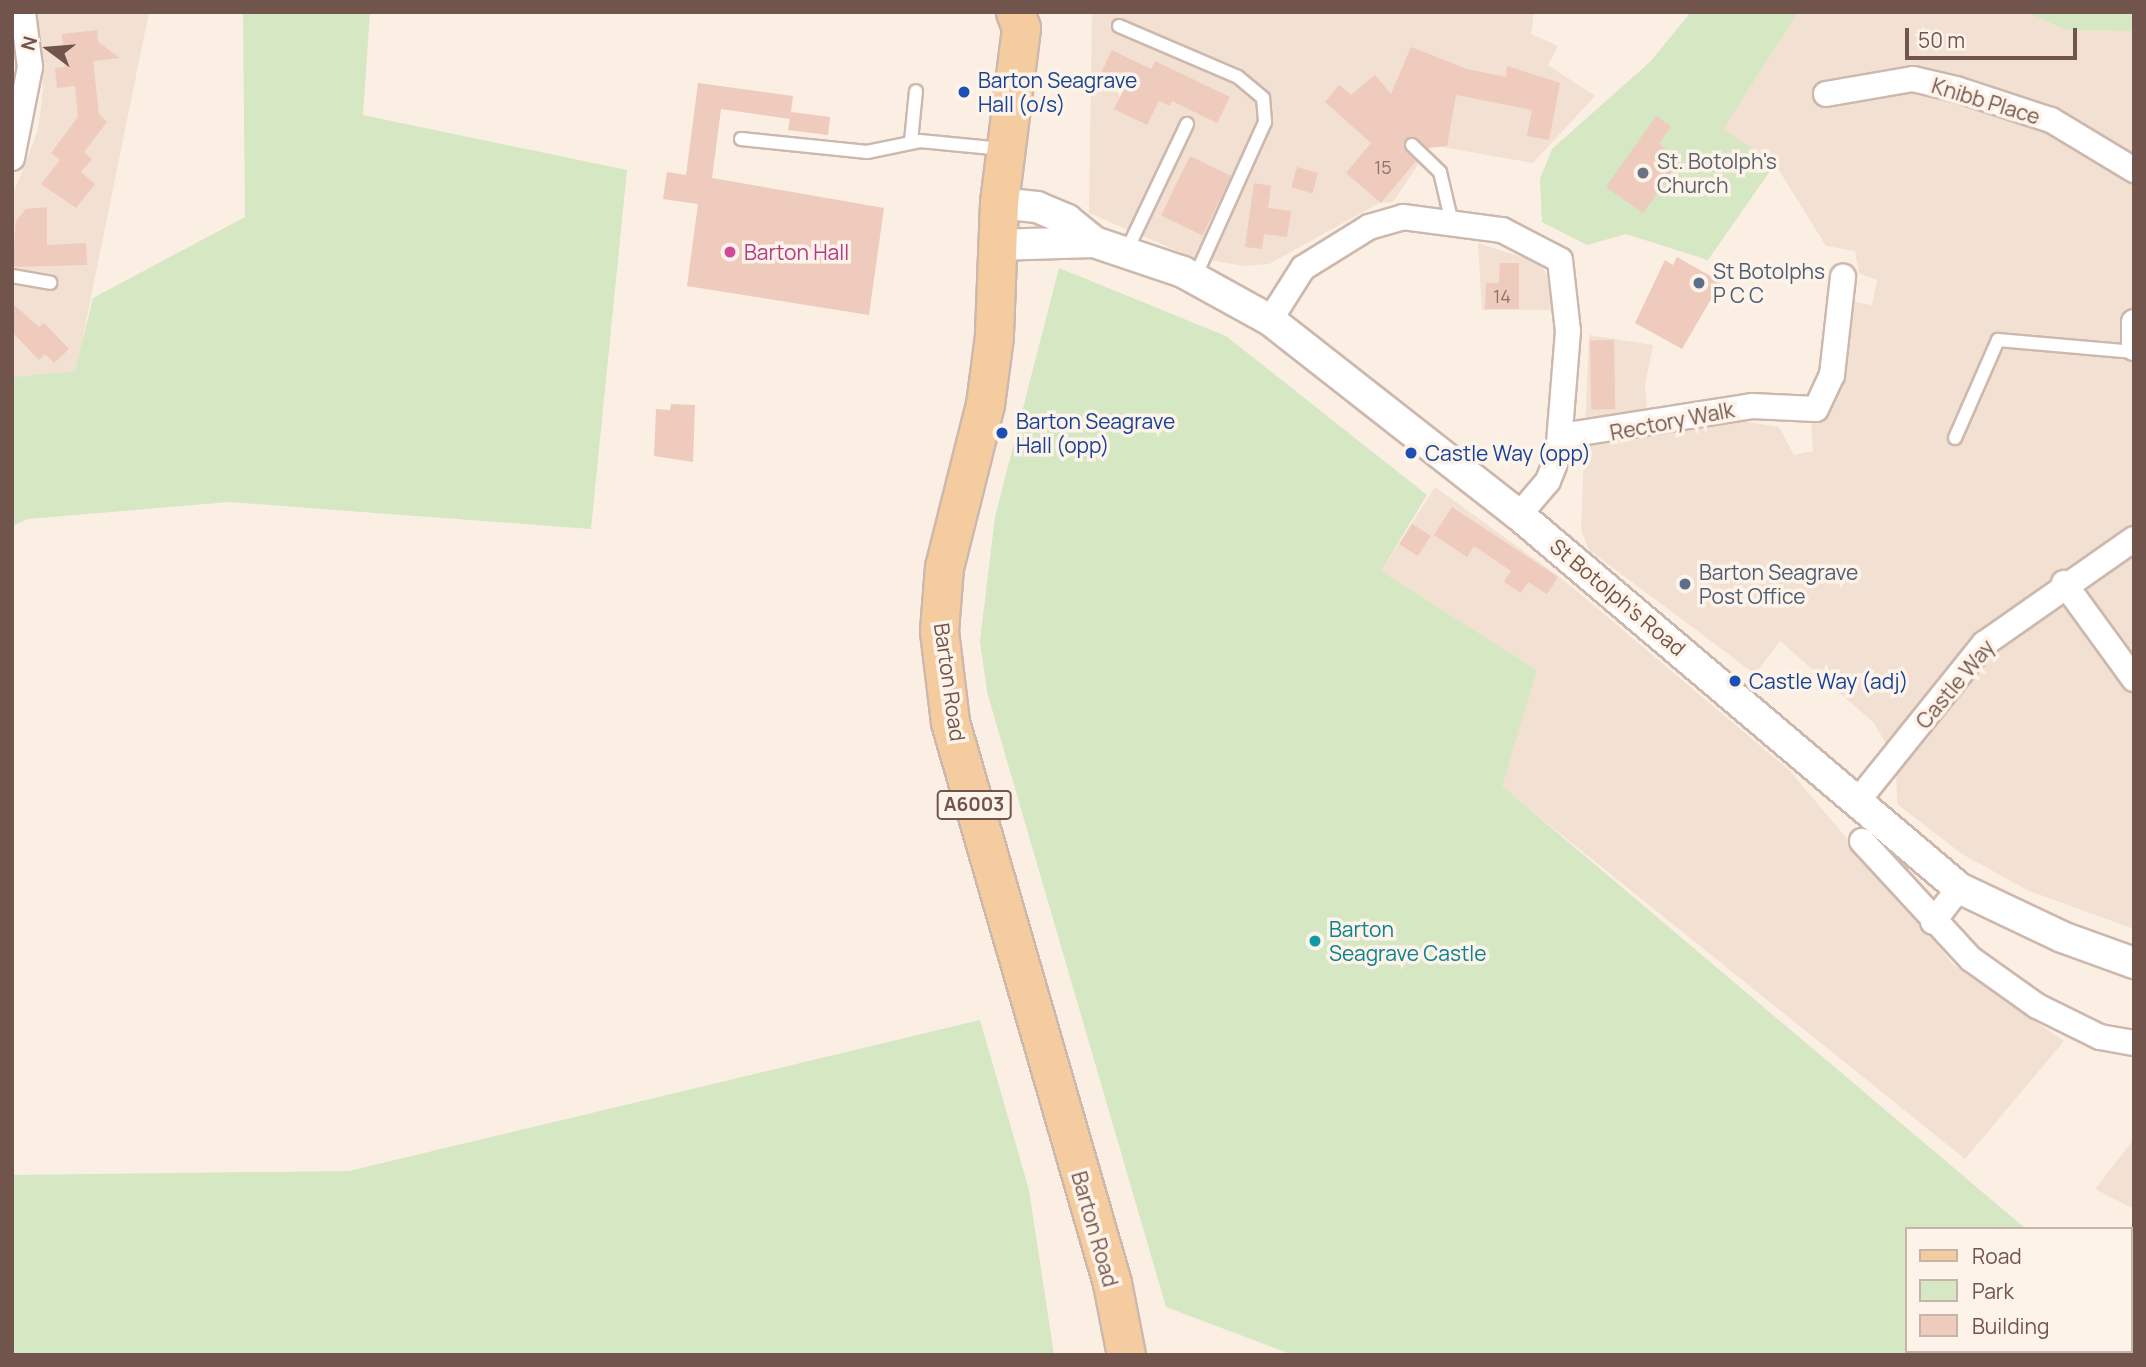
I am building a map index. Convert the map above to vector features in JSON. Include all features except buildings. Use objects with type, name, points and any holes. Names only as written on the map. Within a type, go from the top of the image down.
[{"type":"main road","name":"Barton Road","points":[[1012,12],[996,44],[997,148],[987,180],[999,203],[995,245],[995,336],[985,404],[944,567],[939,631],[950,722],[1112,1283],[1126,1355]]},
{"type":"street","points":[[12,158],[30,67],[23,12]]},
{"type":"street","name":"Knibb Place","points":[[1826,94],[1913,79],[1956,89],[2051,120],[2134,170]]},
{"type":"street","name":"St Botolph's Road","points":[[999,203],[1037,208],[1067,220],[1094,242]]},
{"type":"street","points":[[1270,320],[1303,268],[1353,237],[1403,217],[1451,219],[1502,230],[1560,260],[1567,319],[1561,436],[1548,481],[1518,515]]},
{"type":"street","name":"St Botolph's Road","points":[[995,245],[1094,242],[1195,277],[1270,320],[1518,515],[1860,798],[1959,888],[2062,937],[2134,962]]},
{"type":"street","name":"Rectory Walk","points":[[1561,436],[1590,436],[1738,408],[1816,409],[1832,375],[1843,277]]},
{"type":"street","points":[[2134,322],[2134,350]]},
{"type":"street","name":"Castle Way","points":[[1860,798],[1984,644],[2064,583],[2134,539]]},
{"type":"street","points":[[2064,583],[2134,679]]},
{"type":"street","points":[[1862,841],[1933,922],[1971,959],[2036,1006],[2100,1037],[2134,1043]]},
{"type":"street","points":[[1933,922],[1959,888]]},
{"type":"lane","points":[[1119,26],[1238,77],[1263,98],[1265,122],[1195,277]]},
{"type":"lane","points":[[911,141],[916,91]]},
{"type":"lane","points":[[1125,252],[1187,124]]},
{"type":"lane","points":[[741,139],[886,153],[911,141],[997,148]]},
{"type":"lane","points":[[1412,145],[1440,172],[1451,219]]},
{"type":"lane","points":[[12,276],[50,283]]},
{"type":"lane","points":[[1955,438],[1998,340],[2134,350]]},
{"type":"shaded area","points":[[38,12],[149,12],[76,371],[12,377],[12,197],[38,130],[43,89]]},
{"type":"shaded area","points":[[1092,12],[1534,12],[1531,34],[1558,46],[1548,65],[1595,96],[1533,163],[1431,145],[1393,202],[1379,203],[1269,264],[1243,266],[1189,256],[1089,213]]},
{"type":"shaded area","points":[[1798,12],[2026,12],[2066,30],[2134,31],[2134,929],[2029,891],[1962,854],[1897,804],[1896,760],[1873,722],[1780,641],[1755,674],[1589,550],[1581,529],[1589,335],[1653,345],[1645,385],[1649,433],[1735,420],[1779,427],[1794,455],[1813,451],[1811,419],[1849,301],[1872,305],[1877,280],[1859,273],[1855,251],[1826,246],[1775,164],[1722,129]]},
{"type":"shaded area","points":[[1478,243],[1540,263],[1550,281],[1551,310],[1482,310]]},
{"type":"shaded area","points":[[1435,487],[1561,578],[1789,770],[1954,965],[2064,1041],[1965,1159],[1501,786],[1537,670],[1381,571]]},
{"type":"shaded area","points":[[2134,1139],[2134,1209],[2095,1189]]},
{"type":"green space","points":[[243,12],[370,12],[363,115],[627,170],[591,529],[229,502],[28,519],[12,526],[12,377],[75,371],[93,298],[245,217]]},
{"type":"green space","points":[[1691,12],[1798,12],[1723,129],[1775,164],[1708,260],[1626,234],[1587,245],[1542,222],[1540,179],[1552,149],[1651,61]]},
{"type":"green space","points":[[2026,12],[2134,12],[2134,31],[2066,30]]},
{"type":"green space","points":[[1059,268],[1226,336],[1427,495],[1381,571],[1537,670],[1502,786],[2024,1227],[1904,1227],[1904,1353],[2132,1353],[2132,1336],[2134,1355],[1293,1355],[1166,1307],[987,692],[980,641],[995,517]]},
{"type":"green space","points":[[980,1020],[1029,1190],[1054,1355],[12,1355],[12,1175],[349,1171]]},
{"type":"place","name":"Barton Seagrave Hall (o/s)","points":[[964,92]]},
{"type":"place","name":"St. Botolph's Church","points":[[1643,173]]},
{"type":"place","name":"Barton Hall","points":[[730,252]]},
{"type":"place","name":"St Botolphs P C C","points":[[1699,283]]},
{"type":"place","name":"Barton Seagrave Hall (opp)","points":[[1002,433]]},
{"type":"place","name":"Castle Way (opp)","points":[[1411,453]]},
{"type":"place","name":"Barton Seagrave Post Office","points":[[1685,584]]},
{"type":"place","name":"Castle Way (adj)","points":[[1735,681]]},
{"type":"place","name":"Barton Seagrave Castle","points":[[1315,941]]}]
